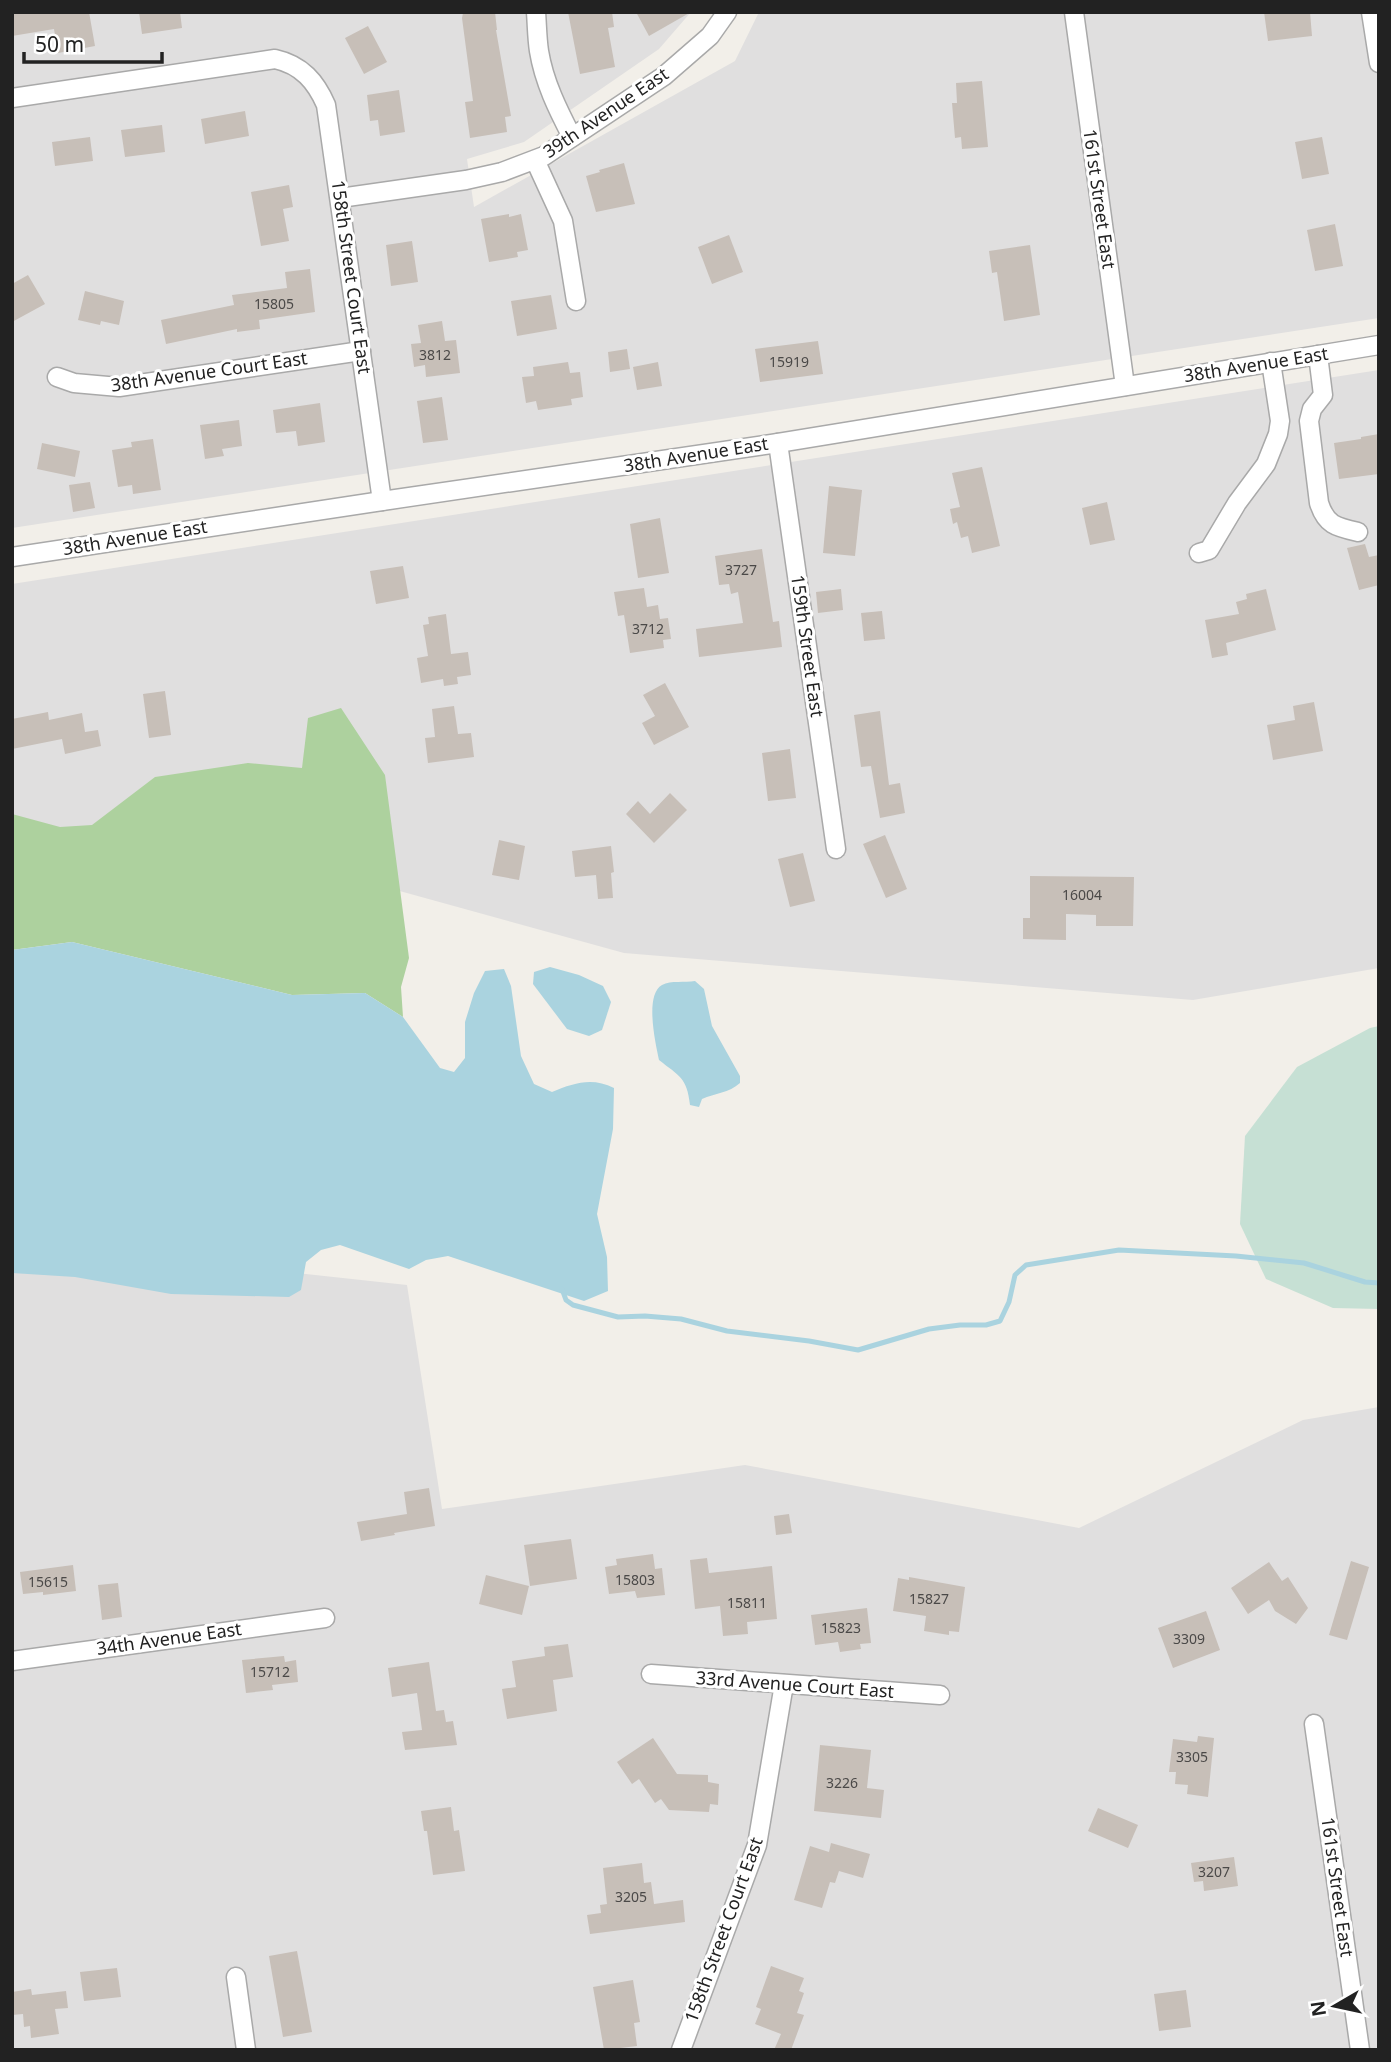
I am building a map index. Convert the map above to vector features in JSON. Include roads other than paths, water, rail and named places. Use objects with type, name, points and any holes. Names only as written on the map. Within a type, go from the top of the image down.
[{"type":"street","points":[[536,12],[539,50],[545,78],[554,104],[572,137]]},
{"type":"street","name":"39th Avenue East","points":[[340,198],[466,180],[502,172],[535,160],[664,76],[710,36],[727,12]]},
{"type":"street","name":"161st Street East","points":[[1074,12],[1125,386]]},
{"type":"street","points":[[1371,12],[1379,62]]},
{"type":"street","name":"158th Street Court East","points":[[12,97],[275,59],[293,65],[311,79],[326,105],[383,500]]},
{"type":"street","points":[[535,160],[563,221],[576,301]]},
{"type":"street","name":"38th Avenue East","points":[[12,557],[778,443],[1379,345]]},
{"type":"street","name":"38th Avenue Court East","points":[[57,377],[74,383],[119,387],[361,351]]},
{"type":"street","points":[[1318,355],[1323,395],[1312,409],[1309,421],[1319,503],[1332,524],[1357,532]]},
{"type":"street","points":[[1199,553],[1209,550],[1237,503],[1266,464],[1279,434],[1280,421],[1271,362]]},
{"type":"street","name":"159th Street East","points":[[778,443],[836,849]]},
{"type":"street","name":"34th Avenue East","points":[[12,1661],[325,1618]]},
{"type":"street","name":"33rd Avenue Court East","points":[[651,1674],[940,1695]]},
{"type":"street","name":"158th Street Court East","points":[[681,2050],[757,1845],[784,1684]]},
{"type":"street","name":"161st Street East","points":[[1314,1724],[1360,2050]]},
{"type":"street","points":[[236,1978],[246,2050]]},
{"type":"water","points":[[72,942],[292,995],[365,993],[403,1017],[440,1068],[454,1072],[465,1058],[465,1022],[474,993],[485,971],[504,969],[511,986],[521,1056],[534,1084],[552,1092],[583,1082],[614,1088],[613,1129],[597,1214],[607,1257],[608,1291],[584,1301],[448,1256],[426,1260],[409,1269],[340,1245],[321,1250],[306,1262],[301,1290],[289,1297],[171,1294],[75,1277],[12,1273],[12,950]]},
{"type":"water","points":[[550,967],[579,975],[603,986],[611,1002],[602,1030],[589,1036],[567,1029],[533,984],[534,972]]},
{"type":"water","points":[[695,981],[704,989],[712,1026],[740,1076],[740,1083],[727,1091],[702,1099],[699,1107],[690,1105],[684,1083],[659,1060],[652,1009],[657,990],[662,985]]},
{"type":"waterway","points":[[562,1289],[566,1300],[573,1305],[618,1317],[681,1319],[727,1331],[858,1350],[929,1329],[986,1325],[1000,1321],[1009,1302],[1015,1275],[1026,1265],[1119,1250],[1236,1256],[1304,1263],[1365,1282],[1379,1283]]}]
